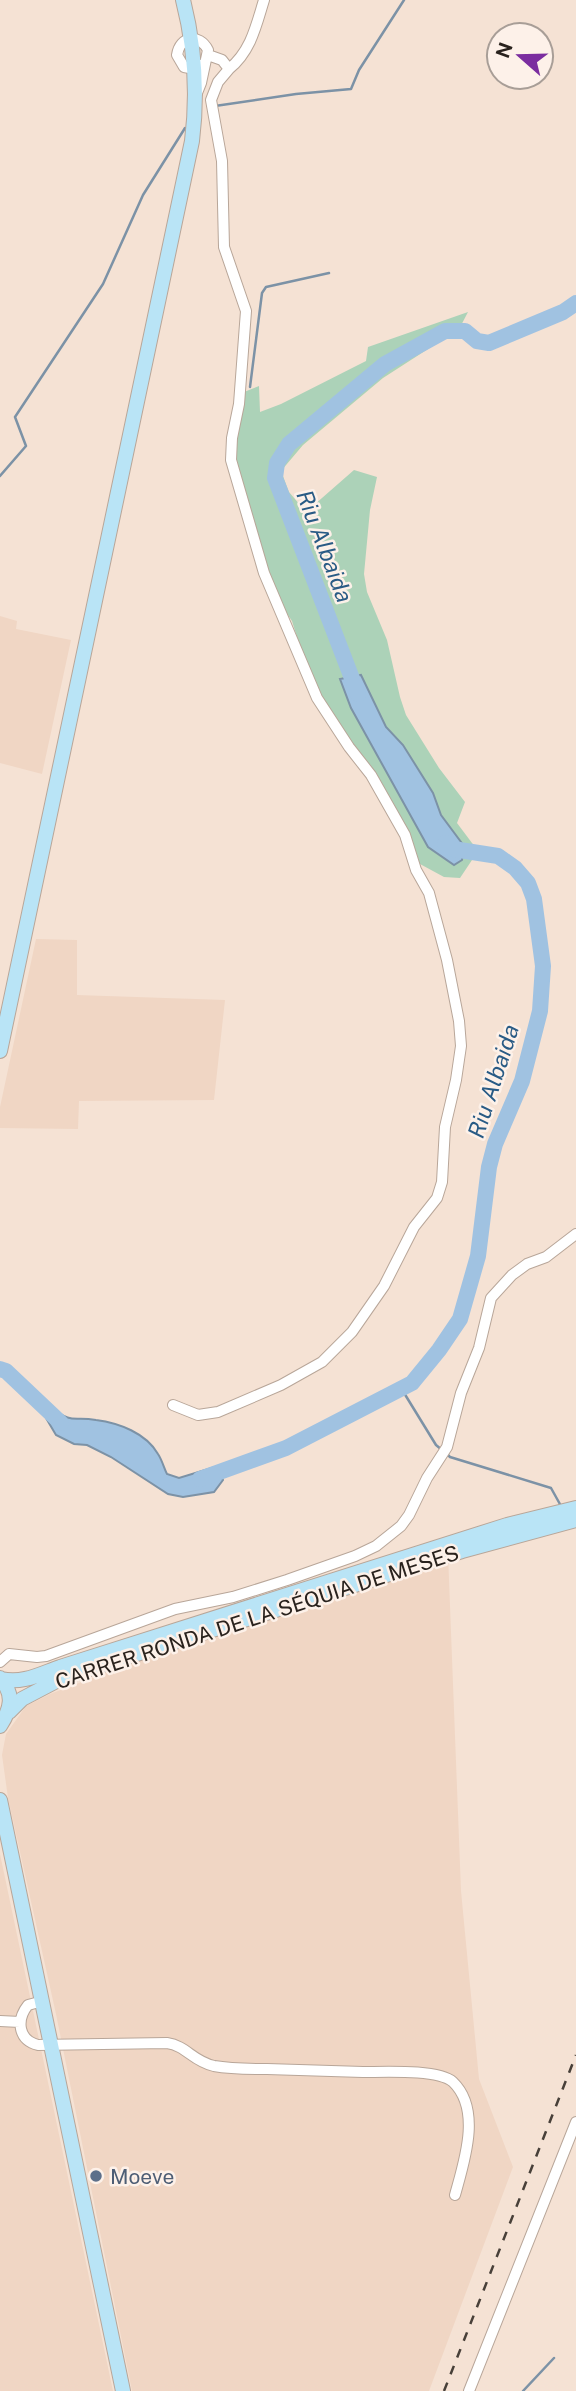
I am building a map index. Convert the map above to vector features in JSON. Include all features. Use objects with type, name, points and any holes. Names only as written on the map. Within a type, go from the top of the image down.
[{"type":"street","points":[[173,1405],[198,1415],[218,1412],[281,1385],[322,1362],[352,1332],[384,1286],[414,1227],[437,1198],[442,1182],[443,1138],[461,1046],[447,960],[429,893],[416,870],[404,835],[371,775],[317,698],[264,573],[230,460],[239,404],[246,311],[225,247],[222,161],[211,100],[218,82],[241,60],[249,46],[264,0]]},
{"type":"street","points":[[0,1051],[186,175],[195,95],[203,63],[187,40],[183,2]]},
{"type":"street","points":[[203,63],[222,60],[229,69]]},
{"type":"street","points":[[0,1661],[9,1654],[46,1656],[175,1609],[250,1592],[355,1556],[376,1546],[401,1526],[444,1452],[461,1393],[479,1348],[491,1298],[512,1275],[527,1264],[546,1257],[576,1234]]},
{"type":"street","points":[[510,1530],[576,1507]]},
{"type":"street","points":[[510,1530],[576,1520]]},
{"type":"street","name":"CARRER RONDA DE LA SÉQUIA DE MESES","points":[[1,1678],[26,1680],[60,1667],[510,1530]]},
{"type":"street","name":"CARRER RONDA DE LA SÉQUIA DE MESES","points":[[3,1722],[22,1699],[64,1677],[510,1530]]},
{"type":"street","points":[[1,1678],[11,1698],[3,1722]]},
{"type":"street","points":[[0,1800],[123,2391]]},
{"type":"street","points":[[43,2001],[28,2005],[20,2022],[22,2034],[28,2041],[38,2045],[167,2043],[184,2049],[197,2061],[234,2068],[439,2076],[453,2082],[468,2119],[467,2140],[455,2194]]},
{"type":"street","points":[[0,2021],[20,2022]]},
{"type":"street","points":[[469,2391],[576,2122]]},
{"type":"shaded area","points":[[0,616],[17,621],[16,629],[71,640],[42,774],[0,763]]},
{"type":"shaded area","points":[[36,939],[77,940],[77,995],[225,1000],[214,1100],[79,1101],[78,1129],[0,1128],[0,1107]]},
{"type":"shaded area","points":[[448,1554],[461,1891],[479,2079],[513,2167],[429,2391],[132,2391],[56,2014],[8,1798],[2,1755],[6,1734],[26,1706],[50,1694],[299,1599]]},
{"type":"shaded area","points":[[0,1854],[113,2391],[0,2391]]},
{"type":"green space","points":[[468,312],[456,335],[442,340],[383,378],[303,445],[281,471],[289,492],[306,512],[354,470],[377,477],[370,510],[364,574],[367,592],[387,640],[406,715],[439,768],[465,802],[457,823],[478,851],[460,878],[444,877],[420,864],[327,708],[305,663],[292,621],[279,602],[255,532],[236,459],[235,442],[244,392],[259,386],[260,412],[366,361],[368,347]]},
{"type":"water","points":[[361,675],[386,727],[403,745],[433,793],[441,815],[464,846],[462,860],[454,865],[428,847],[351,708],[340,679]]},
{"type":"water","points":[[50,1407],[69,1418],[105,1421],[139,1435],[153,1447],[167,1474],[179,1478],[215,1467],[223,1480],[214,1492],[183,1497],[168,1494],[111,1457],[87,1445],[74,1444],[56,1435],[43,1413]]},
{"type":"waterway","points":[[215,106],[351,89],[359,70],[404,0]]},
{"type":"waterway","points":[[0,476],[26,446],[15,417],[103,284],[143,195],[185,128]]},
{"type":"waterway","points":[[250,387],[262,293],[266,287],[329,273]]},
{"type":"waterway","name":"Riu Albaida","points":[[358,694],[275,478],[277,463],[289,444],[385,364],[445,331],[465,331],[477,341],[489,343],[563,312],[576,303]]},
{"type":"waterway","name":"Riu Albaida","points":[[200,1479],[286,1448],[412,1383],[460,1319],[478,1256],[489,1167],[495,1144],[522,1081],[540,1011],[543,966],[534,899],[528,883],[515,868],[498,856],[453,849],[445,843]]},
{"type":"waterway","name":"Riu Albaida","points":[[0,1369],[6,1371],[61,1423]]},
{"type":"waterway","points":[[401,1388],[436,1445],[442,1450]]},
{"type":"waterway","points":[[447,1454],[551,1488],[561,1506]]},
{"type":"waterway","points":[[523,2391],[554,2358]]},
{"type":"railway","points":[[444,2391],[576,2055]]},
{"type":"place","name":"Moeve","points":[[96,2176]]}]
